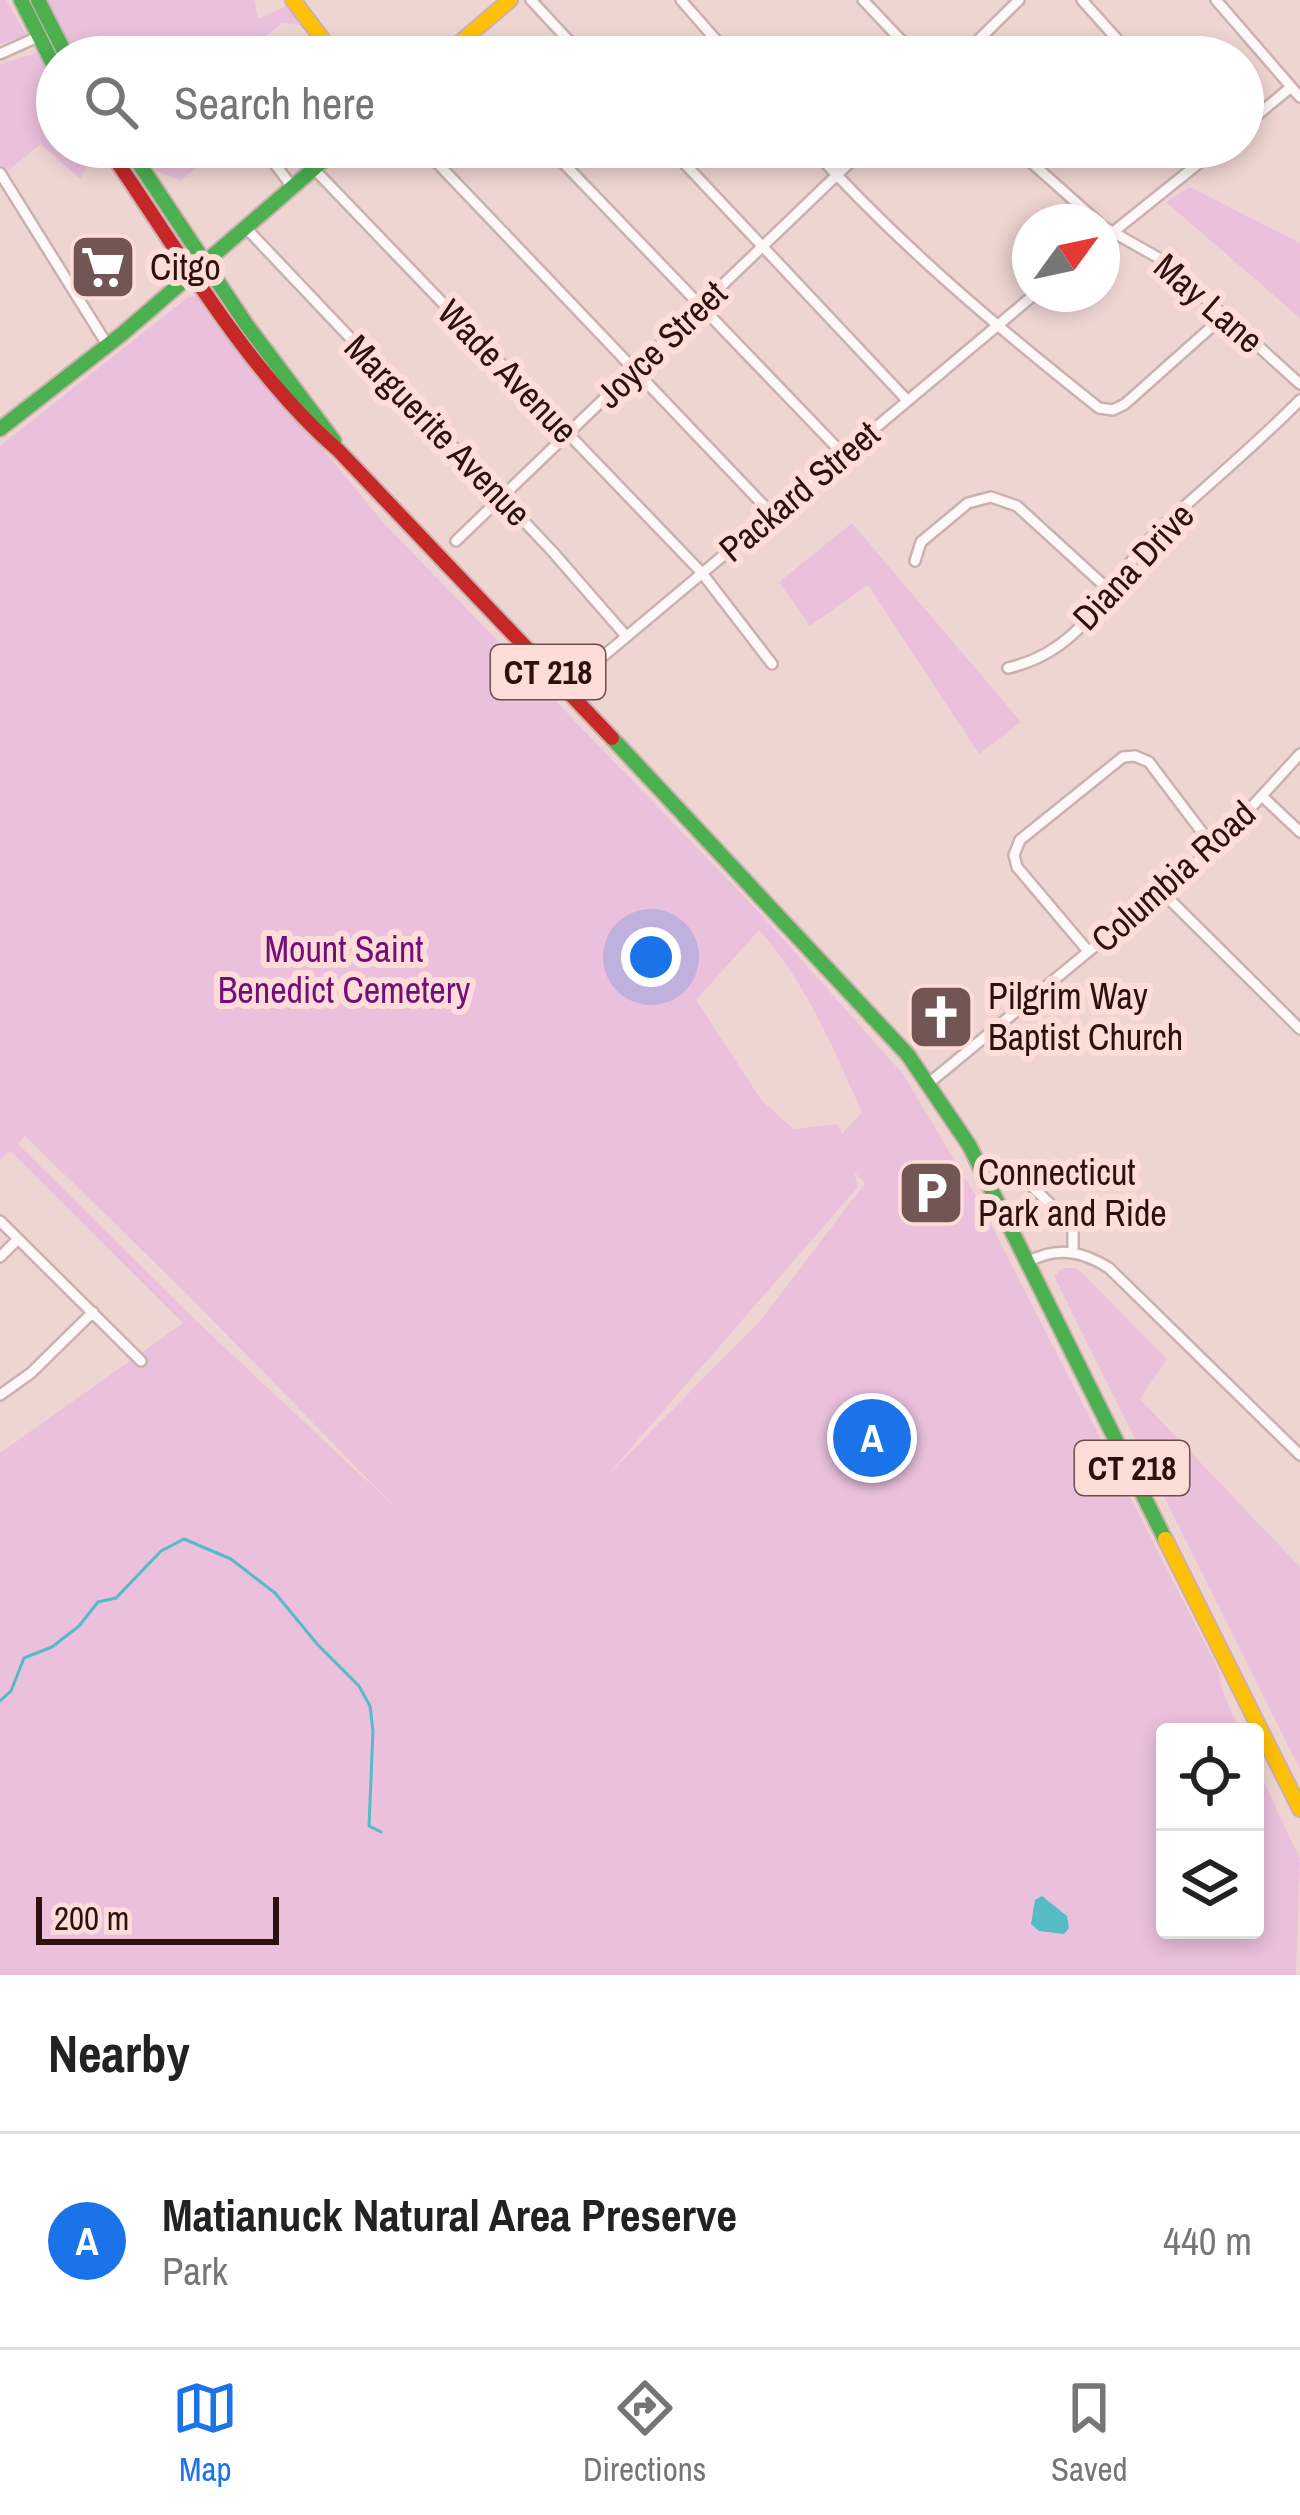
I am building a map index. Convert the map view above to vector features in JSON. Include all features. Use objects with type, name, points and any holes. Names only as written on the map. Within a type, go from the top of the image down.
[{"type":"main road","points":[[21,0],[44,34]]},
{"type":"main road","points":[[38,0],[44,34]]},
{"type":"main road","points":[[292,0],[320,36]]},
{"type":"main road","points":[[473,36],[510,0]]},
{"type":"main road","name":"CT 218","points":[[121,168],[290,404],[323,440],[338,449]]},
{"type":"main road","name":"CT 218","points":[[142,168],[338,449],[884,1025],[928,1083],[969,1145],[1300,1809]]},
{"type":"main road","points":[[0,429],[108,346],[316,168]]},
{"type":"street","points":[[531,0],[564,36]]},
{"type":"street","points":[[680,0],[712,36]]},
{"type":"street","points":[[863,0],[897,36]]},
{"type":"street","points":[[982,36],[1019,0]]},
{"type":"street","points":[[1082,0],[1114,36]]},
{"type":"street","points":[[1216,0],[1247,36]]},
{"type":"street","points":[[40,36],[44,34]]},
{"type":"street","points":[[0,54],[36,38]]},
{"type":"street","points":[[1264,56],[1300,97]]},
{"type":"street","points":[[1264,110],[1291,87]]},
{"type":"street","points":[[277,168],[292,188]]},
{"type":"street","points":[[442,168],[771,513]]},
{"type":"street","points":[[568,168],[843,454]]},
{"type":"street","points":[[689,168],[906,399]]},
{"type":"street","points":[[830,168],[995,325],[1099,408],[1113,410],[1125,404],[1226,314]]},
{"type":"street","name":"Joyce Street","points":[[457,541],[844,168]]},
{"type":"street","name":"May Lane","points":[[1037,168],[1075,204]]},
{"type":"street","points":[[1120,218],[1188,168]]},
{"type":"street","name":"Wade Avenue","points":[[314,170],[702,573],[772,664]]},
{"type":"street","points":[[0,173],[108,346]]},
{"type":"street","name":"Marguerite Avenue","points":[[246,228],[626,636]]},
{"type":"street","name":"May Lane","points":[[1120,236],[1165,261],[1300,384]]},
{"type":"street","name":"Packard Street","points":[[564,689],[1012,312]]},
{"type":"street","name":"Diana Drive","points":[[1008,668],[1030,663],[1088,622],[1132,557],[1300,400]]},
{"type":"street","points":[[915,561],[921,542],[968,503],[991,497],[1017,506],[1110,591]]},
{"type":"street","name":"Columbia Road","points":[[928,1083],[1214,848],[1300,754]]},
{"type":"street","points":[[1088,951],[1017,866],[1014,855],[1020,841],[1054,812],[1123,757],[1135,756],[1149,762],[1214,848]]},
{"type":"street","points":[[1262,796],[1300,832]]},
{"type":"street","points":[[1162,892],[1300,1029]]},
{"type":"street","points":[[1013,1168],[1073,1226],[1072,1252]]},
{"type":"street","points":[[0,1221],[141,1361]]},
{"type":"street","points":[[0,1258],[18,1239]]},
{"type":"street","points":[[1028,1262],[1046,1252],[1072,1252],[1097,1260],[1120,1277],[1300,1455]]},
{"type":"street","points":[[0,1395],[31,1373],[93,1312]]},
{"type":"green space","points":[[0,0],[6,0],[27,35],[0,44]]},
{"type":"green space","points":[[45,0],[254,0],[258,19],[290,4],[307,26],[282,23],[266,36],[63,36]]},
{"type":"green space","points":[[36,53],[36,148],[4,174],[0,168],[0,64]]},
{"type":"green space","points":[[68,168],[86,168],[80,179]]},
{"type":"green space","points":[[148,168],[197,168],[181,180]]},
{"type":"green space","points":[[1190,187],[1300,243],[1300,318],[1166,202]]},
{"type":"green space","name":"Mount Saint Benedict Cemetery","points":[[197,296],[382,521],[759,912],[903,1074],[980,1203],[1218,1669],[1237,1723],[1156,1723],[1156,1939],[1264,1939],[1264,1782],[1300,1859],[1296,1975],[0,1975],[0,1453],[183,1323],[10,1151],[0,1160],[0,446],[188,297]],"holes":[[[759,930],[805,994],[862,1112],[842,1134],[838,1124],[794,1129],[762,1101],[696,1000]],[[25,1136],[186,1293],[396,1508],[188,1313],[18,1144]],[[854,1172],[865,1183],[761,1320],[605,1478],[858,1187]]]},
{"type":"green space","points":[[852,523],[1021,722],[979,754],[868,585],[810,626],[779,582]]},
{"type":"green space","points":[[1063,1268],[1077,1268],[1167,1359],[1140,1399],[1300,1567],[1300,1769],[1054,1276]]},
{"type":"water","points":[[1042,1896],[1067,1916],[1069,1928],[1064,1934],[1039,1931],[1031,1924],[1035,1900]]},
{"type":"waterway","points":[[0,1701],[11,1691],[24,1658],[52,1647],[79,1626],[98,1602],[116,1598],[161,1551],[184,1539],[231,1559],[275,1593],[359,1686],[370,1706],[373,1731],[369,1826],[381,1832]]},
{"type":"traffic: fast","points":[[21,0],[39,36]]},
{"type":"traffic: fast","points":[[38,0],[56,36]]},
{"type":"traffic: fast","points":[[142,168],[246,324],[334,441]]},
{"type":"traffic: fast","points":[[0,429],[122,334],[315,168]]},
{"type":"traffic: fast","points":[[612,738],[908,1055],[969,1145],[1165,1539]]},
{"type":"traffic: slow","points":[[293,0],[320,36]]},
{"type":"traffic: slow","points":[[468,36],[510,0]]},
{"type":"traffic: slow","points":[[1165,1539],[1300,1809]]},
{"type":"traffic: jam","points":[[121,168],[215,307],[274,384],[612,738]]},
{"type":"place","name":"Citgo","points":[[103,267]]},
{"type":"place","name":"Pilgrim Way Baptist Church","points":[[941,1017]]},
{"type":"place","name":"Connecticut Park and Ride","points":[[931,1193]]},
{"type":"place","name":"Matianuck Natural Area Preserve","points":[[872,1438]]}]
